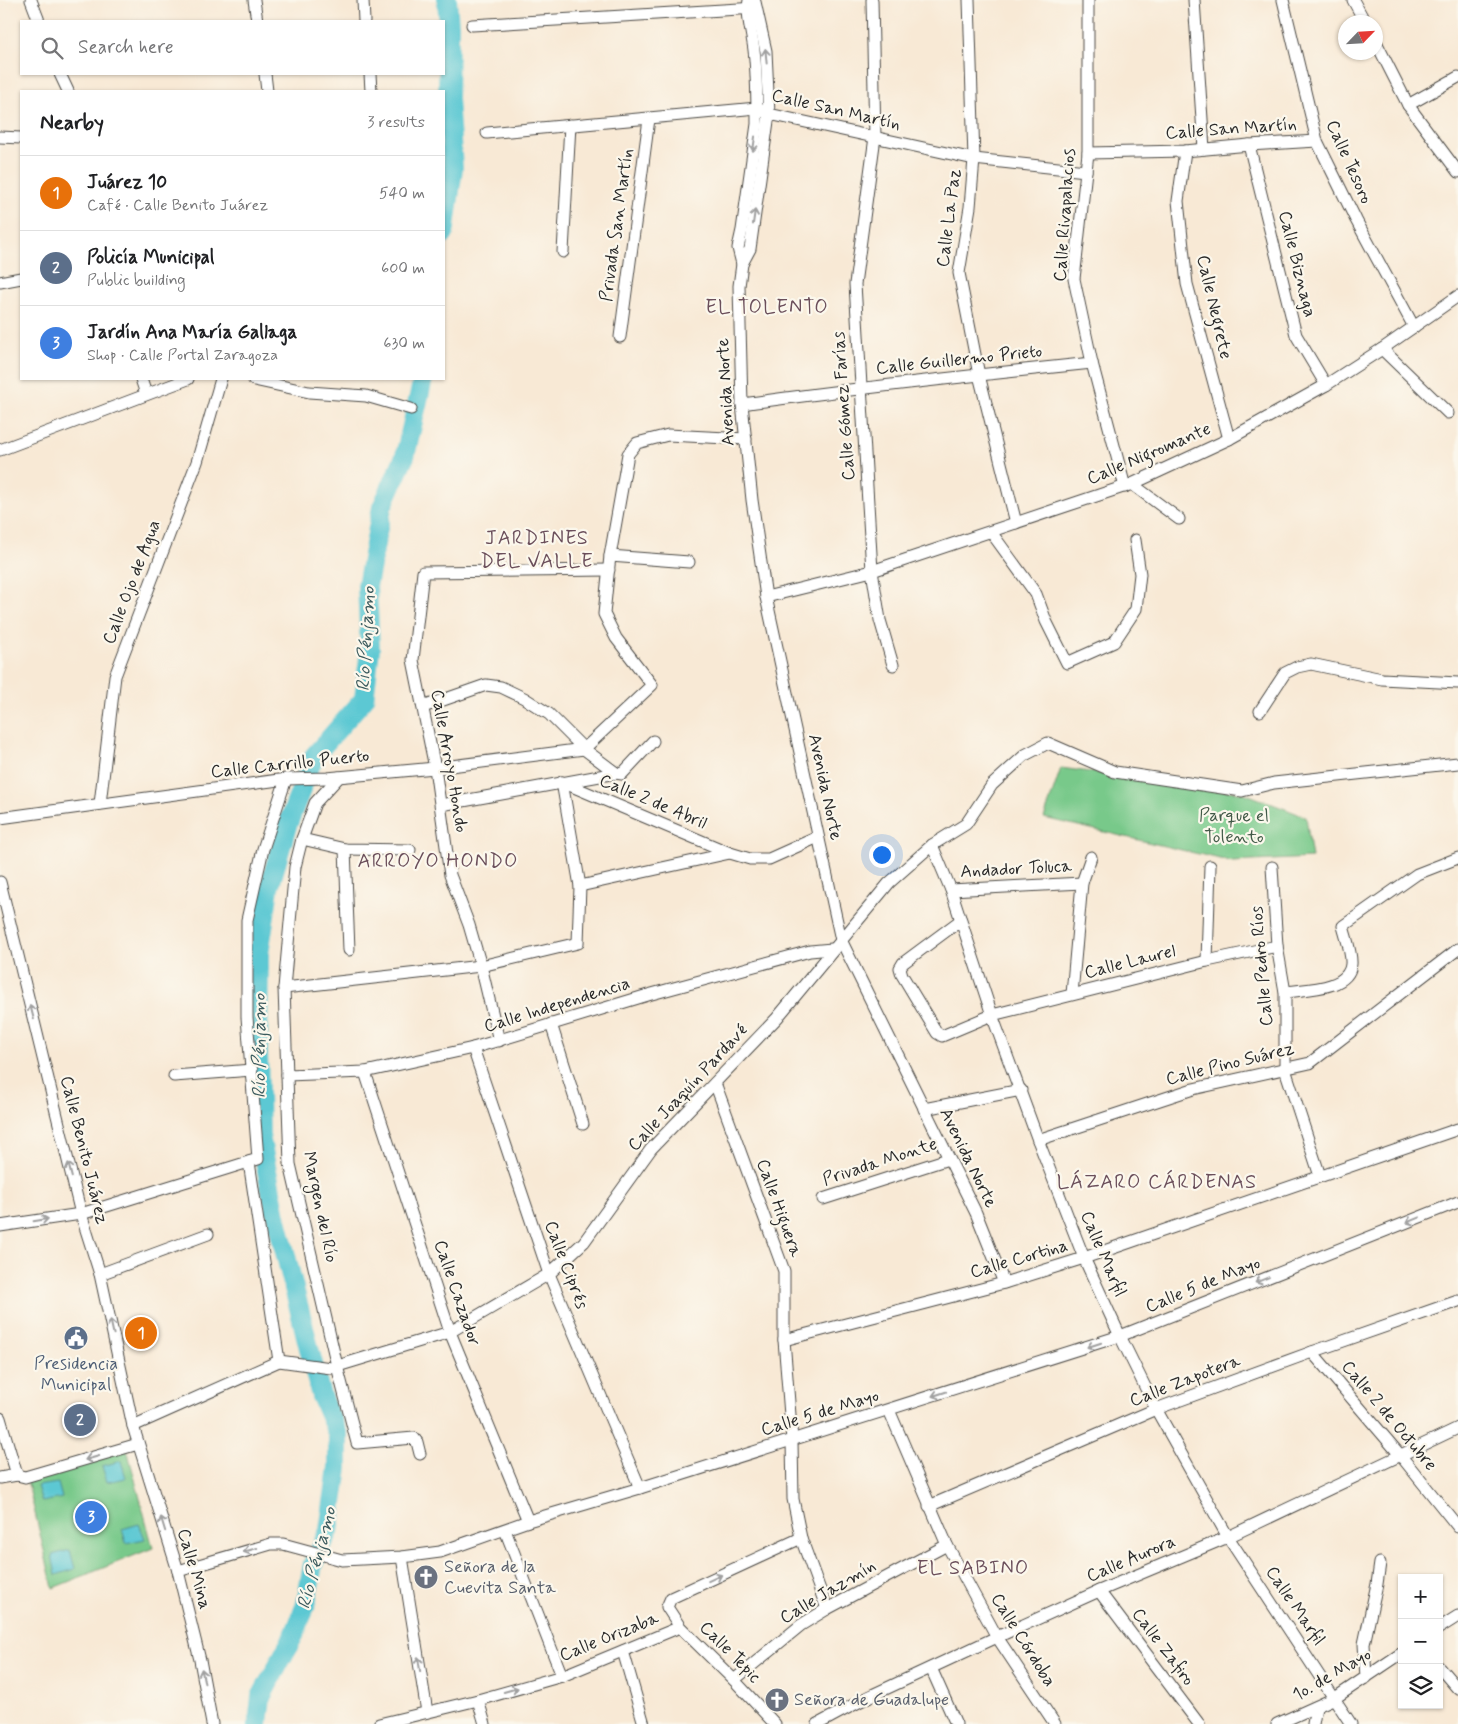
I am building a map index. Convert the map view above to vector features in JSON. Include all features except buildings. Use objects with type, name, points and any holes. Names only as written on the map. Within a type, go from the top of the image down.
[{"type":"street","points":[[31,0],[39,20]]},
{"type":"street","points":[[254,0],[257,20]]},
{"type":"street","points":[[362,0],[364,20]]},
{"type":"street","name":"Calle Gómez Farías","points":[[872,0],[875,138],[855,284],[872,571],[880,620],[893,666]]},
{"type":"street","name":"Calle La Paz","points":[[969,0],[974,159],[970,207],[959,273],[979,375],[1016,523]]},
{"type":"street","name":"Calle Rivapalacios","points":[[1088,0],[1088,153],[1074,280],[1092,363],[1128,486]]},
{"type":"street","points":[[1194,0],[1204,149]]},
{"type":"street","name":"Calle Tesoro","points":[[1283,0],[1317,141],[1356,220],[1414,327]]},
{"type":"street","points":[[1354,0],[1362,15]]},
{"type":"street","points":[[472,25],[752,4]]},
{"type":"street","name":"Avenida Norte","points":[[752,4],[757,124],[738,248],[742,264],[739,286],[742,404],[752,500],[766,597],[841,940],[976,1213],[1004,1283]]},
{"type":"street","name":"Avenida Norte","points":[[742,264],[750,250],[769,114],[766,51],[752,4]]},
{"type":"street","points":[[1383,56],[1408,105],[1458,172]]},
{"type":"street","points":[[60,75],[68,90]]},
{"type":"street","points":[[265,75],[267,90]]},
{"type":"street","points":[[370,75],[371,90]]},
{"type":"street","points":[[1408,105],[1458,77]]},
{"type":"street","name":"Calle San Martín","points":[[487,132],[757,108],[769,114],[974,159],[1086,171]]},
{"type":"street","name":"Privada San Martín","points":[[620,337],[649,119]]},
{"type":"street","points":[[563,252],[570,125]]},
{"type":"street","points":[[0,137],[20,138]]},
{"type":"street","name":"Calle San Martín","points":[[1088,153],[1185,151],[1317,141]]},
{"type":"street","name":"Calle Biznaga","points":[[1249,145],[1296,335],[1326,385]]},
{"type":"street","name":"Calle Negrete","points":[[1185,151],[1178,201],[1187,284],[1229,439]]},
{"type":"street","points":[[0,282],[20,278]]},
{"type":"street","name":"Calle Nigromante","points":[[766,597],[872,571],[1128,486],[1229,439],[1326,385],[1458,296]]},
{"type":"street","points":[[1382,349],[1448,413]]},
{"type":"street","name":"Calle Guillermo Prieto","points":[[742,404],[860,388],[1092,363]]},
{"type":"street","points":[[142,380],[146,394]]},
{"type":"street","points":[[0,450],[185,380]]},
{"type":"street","name":"Calle Ojo de Agua","points":[[100,804],[115,676],[197,462],[221,380]]},
{"type":"street","points":[[254,380],[309,392],[366,396],[411,410]]},
{"type":"street","points":[[584,749],[652,685],[616,638],[604,614],[610,556],[628,454],[636,443],[668,435],[746,439]]},
{"type":"street","points":[[1128,486],[1179,519]]},
{"type":"street","points":[[991,532],[1036,594],[1046,621],[1067,663],[1114,642],[1136,609],[1140,574],[1135,540]]},
{"type":"street","points":[[610,556],[689,562]]},
{"type":"street","name":"Calle Arroyo Hondo","points":[[499,1040],[482,966],[450,875],[435,768],[413,660],[423,572],[609,570]]},
{"type":"street","points":[[1260,712],[1285,673],[1297,667],[1311,664],[1382,679],[1458,683]]},
{"type":"street","points":[[423,708],[486,685],[501,687],[524,698],[548,714],[584,749],[619,774],[653,741]]},
{"type":"street","name":"Calle Joaquín Pardavé","points":[[279,1362],[334,1367],[450,1332],[549,1274],[584,1242],[651,1149],[777,1018],[832,949],[889,883],[932,846],[966,824],[992,785],[1024,755],[1048,743],[1115,772],[1242,790],[1274,783],[1458,762]]},
{"type":"street","name":"Calle Carrillo Puerto","points":[[0,818],[286,779],[327,778],[435,768],[584,749]]},
{"type":"street","name":"Calle 2 de Abril","points":[[441,805],[562,782],[619,774]]},
{"type":"street","name":"Margen del Río","points":[[339,777],[315,803],[294,867],[284,988],[290,1164],[334,1367],[357,1443],[414,1438],[420,1454]]},
{"type":"street","points":[[133,1426],[279,1362],[253,1161],[252,1070],[247,1017],[247,920],[263,849],[286,779]]},
{"type":"street","points":[[284,988],[482,966],[578,944],[580,886],[562,782]]},
{"type":"street","name":"Calle 2 de Abril","points":[[562,782],[730,853]]},
{"type":"street","points":[[580,886],[730,853],[750,859],[768,859],[818,837]]},
{"type":"street","points":[[302,839],[345,849],[410,850]]},
{"type":"street","name":"Calle Marfil","points":[[932,846],[951,890],[992,1015],[1038,1140],[1084,1258],[1120,1336],[1156,1409],[1228,1537],[1351,1724]]},
{"type":"street","points":[[345,849],[349,950]]},
{"type":"street","points":[[1072,994],[1082,883],[1092,857]]},
{"type":"street","points":[[1285,992],[1338,984],[1349,974],[1352,963],[1343,926],[1417,874],[1458,858]]},
{"type":"street","points":[[1207,961],[1210,866]]},
{"type":"street","name":"Calle Pedro Ríos","points":[[1272,867],[1277,946],[1285,992],[1285,1069],[1320,1176]]},
{"type":"street","name":"Calle Benito Juárez","points":[[0,882],[81,1214],[100,1274],[133,1426]]},
{"type":"street","name":"Andador Toluca","points":[[951,890],[1082,883]]},
{"type":"street","name":"Calle Laurel","points":[[961,920],[903,963],[900,968],[902,975],[937,1033],[942,1036],[992,1015],[1207,961],[1277,946]]},
{"type":"street","name":"Calle Independencia","points":[[287,1075],[365,1072],[473,1048],[648,995],[810,951],[832,949]]},
{"type":"street","name":"Calle Pino Suárez","points":[[1038,1140],[1193,1089],[1310,1063],[1458,949]]},
{"type":"street","points":[[551,1024],[583,1124]]},
{"type":"street","name":"Calle Ciprés","points":[[473,1048],[549,1274],[640,1488]]},
{"type":"street","points":[[174,1076],[252,1070]]},
{"type":"street","name":"Calle Cazador","points":[[365,1072],[450,1332],[528,1521]]},
{"type":"street","name":"Calle Higuera","points":[[715,1083],[784,1271],[784,1340],[792,1440],[793,1499],[801,1538],[826,1609]]},
{"type":"street","points":[[924,1109],[1021,1090]]},
{"type":"street","name":"Calle Cortina","points":[[784,1340],[1004,1283],[1084,1258],[1458,1129]]},
{"type":"street","name":"Privada Monte","points":[[823,1199],[948,1159]]},
{"type":"street","points":[[0,1226],[81,1214],[253,1161]]},
{"type":"street","name":"Calle 5 de Mayo","points":[[178,1570],[271,1544],[283,1544],[342,1560],[402,1557],[440,1552],[528,1521],[640,1488],[1120,1336],[1458,1202]]},
{"type":"street","points":[[100,1274],[208,1234]]},
{"type":"street","name":"Calle Zapotera","points":[[929,1506],[1156,1409],[1458,1301]]},
{"type":"street","name":"Calle 2 de Octubre","points":[[1312,1352],[1458,1527]]},
{"type":"street","name":"Calle Córdoba","points":[[889,1410],[947,1545],[997,1637],[1055,1724]]},
{"type":"street","points":[[0,1418],[21,1476]]},
{"type":"street","name":"Calle Mina","points":[[133,1426],[178,1570],[200,1660],[212,1724]]},
{"type":"street","name":"Calle Aurora","points":[[818,1724],[868,1697],[997,1637],[1099,1591],[1228,1537],[1458,1428]]},
{"type":"street","points":[[0,1478],[21,1476],[138,1444]]},
{"type":"street","points":[[505,1530],[562,1676]]},
{"type":"street","name":"Calle Orizaba","points":[[379,1724],[478,1700],[562,1676],[680,1627],[667,1607],[670,1598],[801,1538]]},
{"type":"street","name":"Calle Jazmín","points":[[734,1680],[801,1625],[826,1609],[947,1545]]},
{"type":"street","points":[[402,1557],[427,1712]]},
{"type":"street","points":[[1366,1678],[1364,1644],[1380,1563]]},
{"type":"street","name":"Calle Zafiro","points":[[1099,1591],[1199,1724]]},
{"type":"street","points":[[1443,1625],[1458,1616]]},
{"type":"street","name":"Calle Tepic","points":[[680,1627],[734,1680],[771,1723]]},
{"type":"street","points":[[623,1651],[644,1724]]},
{"type":"street","name":"1o. de Mayo","points":[[1277,1724],[1335,1698],[1398,1656]]},
{"type":"street","points":[[931,1668],[956,1724]]},
{"type":"street","points":[[1443,1672],[1458,1689]]},
{"type":"street","points":[[478,1700],[485,1724]]},
{"type":"street","points":[[1313,1724],[1316,1707]]},
{"type":"green space","name":"Parque el Tolento","points":[[1061,768],[1244,793],[1306,817],[1312,858],[1233,862],[1044,818]]},
{"type":"green space","points":[[127,1449],[153,1548],[53,1588],[27,1480]]},
{"type":"water","points":[[121,1461],[126,1478],[107,1482],[102,1466]]},
{"type":"water","points":[[58,1483],[62,1498],[42,1502],[37,1486]]},
{"type":"water","points":[[139,1524],[145,1539],[126,1543],[122,1529]]},
{"type":"water","points":[[70,1550],[75,1569],[56,1575],[52,1555]]},
{"type":"waterway","name":"Río Pénjamo","points":[[445,227],[453,168],[448,99],[449,26],[447,0]]},
{"type":"waterway","name":"Río Pénjamo","points":[[258,1724],[261,1697],[295,1633],[306,1604],[313,1564],[329,1531],[338,1467],[338,1435],[321,1396],[276,1216],[260,1136],[258,1052],[259,954],[269,888],[287,826],[314,756],[364,699],[370,649],[367,586],[382,507],[405,456],[423,380]]},
{"type":"place","name":"Juárez 10","points":[[141,1333]]},
{"type":"place","name":"Presidencia Municipal","points":[[76,1338]]},
{"type":"place","name":"Policía Municipal","points":[[80,1420]]},
{"type":"place","name":"Jardín Ana María Gallaga","points":[[91,1517]]},
{"type":"place","name":"Señora de la Cuevita Santa","points":[[426,1577]]},
{"type":"place","name":"Señora de Guadalupe","points":[[777,1700]]},
{"type":"district","name":"EL TOLENTO","points":[[767,307]]},
{"type":"district","name":"JARDINES DEL VALLE","points":[[537,550]]},
{"type":"district","name":"ARROYO HONDO","points":[[438,861]]},
{"type":"district","name":"LÁZARO CÁRDENAS","points":[[1157,1182]]},
{"type":"district","name":"EL SABINO","points":[[973,1568]]}]
